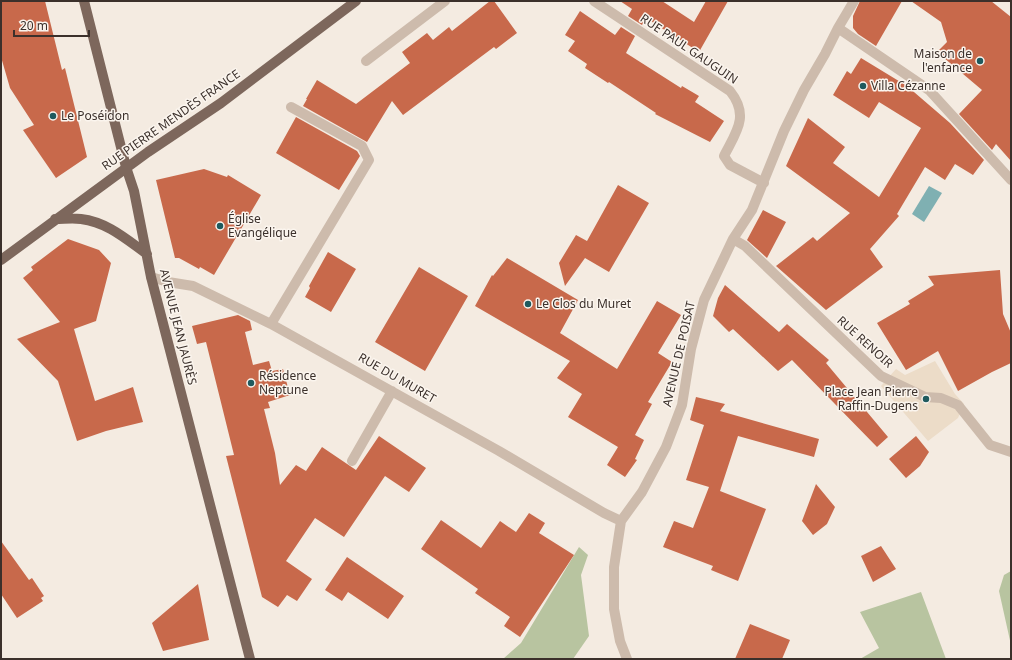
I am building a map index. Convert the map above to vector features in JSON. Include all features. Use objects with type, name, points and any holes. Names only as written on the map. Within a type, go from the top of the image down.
[{"type":"main road","name":"AVENUE JEAN JAURÈS","points":[[84,1],[126,167],[134,191],[151,277],[250,659]]},
{"type":"main road","name":"RUE PIERRE MENDÈS FRANCE","points":[[1,260],[126,167],[221,103],[356,1]]},
{"type":"main road","points":[[56,219],[81,219],[116,230],[147,254]]},
{"type":"street","points":[[366,61],[445,1]]},
{"type":"street","name":"RUE PAUL GAUGUIN","points":[[594,1],[730,91],[737,99],[740,112],[740,125],[724,156],[730,164],[764,183]]},
{"type":"street","name":"AVENUE DE POISAT","points":[[627,659],[620,641],[614,609],[614,567],[621,521],[642,492],[672,433],[682,405],[691,349],[704,300],[733,239],[752,210],[784,131],[804,90],[854,1]]},
{"type":"street","points":[[838,28],[929,90],[1011,180]]},
{"type":"street","points":[[271,324],[369,160],[362,146],[291,107]]},
{"type":"street","name":"RUE RENOIR","points":[[733,239],[745,246],[881,376],[925,396],[941,398],[958,405],[990,445],[1011,452]]},
{"type":"street","name":"RUE DU MURET","points":[[151,277],[168,282],[193,286],[271,324],[499,451],[604,513],[621,521]]},
{"type":"street","points":[[352,461],[392,391]]},
{"type":"green space","points":[[579,547],[588,555],[581,575],[589,636],[573,659],[503,659],[521,643]]},
{"type":"green space","points":[[1011,571],[1011,645],[999,591],[1004,575]]},
{"type":"green space","points":[[921,592],[946,659],[860,659],[879,648],[860,612]]},
{"type":"shaded area","name":"Place Jean Pierre Raffin-Dugens","points":[[935,361],[955,394],[964,404],[958,418],[928,441],[881,386],[896,369],[905,375]]},
{"type":"water","points":[[929,186],[942,193],[924,222],[912,214]]},
{"type":"building","points":[[1,1],[45,1],[62,70],[65,68],[87,157],[56,178],[23,130],[34,125],[10,88],[1,57]]},
{"type":"building","points":[[490,1],[494,1],[517,33],[496,49],[494,47],[403,115],[392,101],[367,142],[303,106],[317,80],[356,104],[410,63],[402,52],[427,33],[433,40],[449,27],[452,31]]},
{"type":"building","points":[[620,1],[662,1],[694,22],[706,1],[728,1],[699,52],[646,18],[642,25],[628,16],[632,9]]},
{"type":"building","points":[[860,1],[902,1],[876,46],[858,34],[853,28],[853,16]]},
{"type":"building","points":[[911,1],[991,1],[1011,17],[1011,161],[996,144],[992,150],[959,114],[982,90],[937,52],[947,42],[941,22]]},
{"type":"building","points":[[580,11],[615,35],[621,27],[635,36],[626,53],[681,88],[682,86],[699,96],[695,102],[724,121],[710,142],[655,114],[656,113],[609,82],[608,83],[585,68],[587,64],[568,51],[575,41],[565,35]]},
{"type":"building","points":[[861,58],[907,86],[950,123],[984,160],[973,175],[955,164],[945,180],[925,167],[897,214],[899,216],[870,249],[883,267],[826,310],[776,266],[813,237],[817,241],[850,213],[786,166],[808,118],[845,147],[833,163],[879,197],[921,128],[879,102],[869,118],[833,95],[847,71],[851,74]]},
{"type":"building","points":[[296,117],[357,151],[360,156],[339,190],[276,153]]},
{"type":"building","points":[[204,169],[227,177],[228,175],[261,195],[214,275],[200,267],[199,269],[179,258],[175,258],[156,180]]},
{"type":"building","points":[[618,185],[649,203],[609,272],[585,258],[565,286],[559,263],[576,235],[587,241]]},
{"type":"building","points":[[763,210],[786,222],[767,258],[747,240]]},
{"type":"building","points":[[68,239],[99,250],[111,263],[96,321],[74,329],[95,401],[133,387],[143,422],[106,431],[77,441],[58,381],[17,339],[60,322],[23,278],[33,270],[31,267]]},
{"type":"building","points":[[328,252],[356,269],[331,312],[305,297],[310,288],[309,286]]},
{"type":"building","points":[[507,258],[578,300],[560,333],[617,369],[657,301],[681,315],[658,353],[672,362],[648,402],[652,404],[635,435],[644,440],[635,459],[637,460],[625,477],[607,465],[618,447],[568,417],[582,394],[557,378],[570,361],[475,306],[492,275],[493,276]]},
{"type":"building","points":[[419,267],[468,296],[425,371],[375,342]]},
{"type":"building","points":[[1000,270],[1003,314],[1011,333],[1011,363],[958,391],[938,351],[906,370],[877,323],[910,304],[908,301],[934,285],[928,276]]},
{"type":"building","points":[[725,285],[779,332],[787,324],[829,360],[826,363],[888,437],[877,447],[792,360],[778,371],[733,329],[729,332],[713,316],[718,298]]},
{"type":"building","points":[[238,315],[250,321],[252,330],[245,332],[253,365],[269,361],[272,371],[283,369],[290,395],[268,402],[270,408],[264,409],[275,453],[280,485],[296,465],[306,471],[322,447],[356,470],[379,436],[426,468],[409,492],[385,476],[344,537],[315,518],[286,561],[312,579],[297,601],[287,595],[278,607],[262,597],[226,456],[234,455],[206,342],[197,344],[192,326]]},
{"type":"building","points":[[696,397],[725,404],[720,411],[819,439],[814,457],[738,436],[720,491],[766,509],[738,581],[711,570],[713,566],[663,547],[674,521],[693,528],[709,487],[686,480],[704,425],[690,420]]},
{"type":"building","points":[[916,436],[929,452],[920,466],[906,478],[889,459]]},
{"type":"building","points":[[816,484],[835,507],[827,524],[813,535],[802,521]]},
{"type":"building","points":[[529,513],[545,523],[539,533],[574,555],[520,637],[504,626],[510,617],[475,593],[478,589],[421,549],[441,520],[481,548],[500,521],[516,532]]},
{"type":"building","points":[[1,541],[29,580],[32,578],[44,596],[41,598],[43,601],[17,618],[1,594]]},
{"type":"building","points":[[881,546],[896,569],[873,582],[861,556]]},
{"type":"building","points":[[347,557],[404,596],[388,619],[348,592],[342,601],[325,590]]},
{"type":"building","points":[[198,584],[209,640],[163,651],[152,623]]},
{"type":"building","points":[[750,624],[790,640],[782,659],[735,659]]},
{"type":"place","name":"Maison de l'enfance","points":[[980,61]]},
{"type":"place","name":"Villa Cézanne","points":[[863,86]]},
{"type":"place","name":"Le Poséidon","points":[[53,116]]},
{"type":"place","name":"Église Evangélique","points":[[220,226]]},
{"type":"place","name":"Le Clos du Muret","points":[[528,304]]},
{"type":"place","name":"Résidence Neptune","points":[[251,383]]},
{"type":"place","name":"Place Jean Pierre Raffin-Dugens","points":[[926,399]]}]
